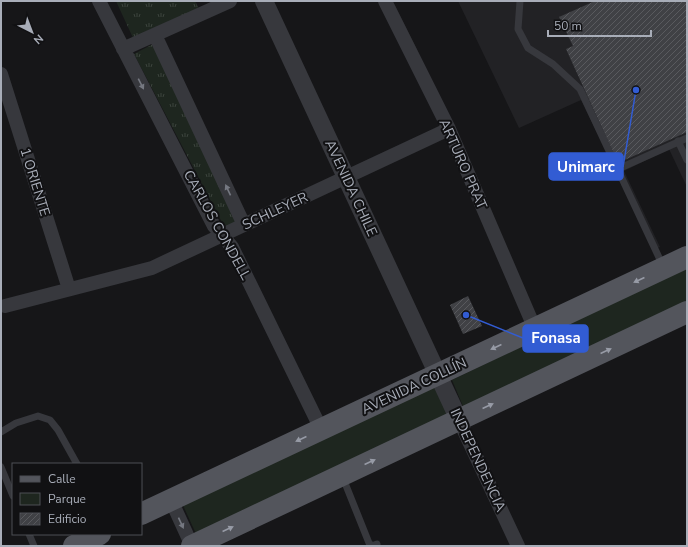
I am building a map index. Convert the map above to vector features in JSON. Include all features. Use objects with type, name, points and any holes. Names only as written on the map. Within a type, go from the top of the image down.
[{"type":"main road","name":"AVENIDA COLLÍN","points":[[142,514],[687,257]]},
{"type":"main road","points":[[192,546],[687,312]]},
{"type":"main road","points":[[74,546],[98,535]]},
{"type":"street","name":"CARLOS CONDELL","points":[[99,1],[214,226],[232,247],[321,430]]},
{"type":"street","points":[[123,49],[230,1]]},
{"type":"street","name":"AVENIDA CHILE","points":[[264,1],[438,375]]},
{"type":"street","name":"ARTURO PRAT","points":[[385,1],[449,129],[535,329]]},
{"type":"street","name":"CARLOS CONDELL","points":[[155,35],[244,225]]},
{"type":"street","name":"1 ORIENTE","points":[[1,74],[69,290]]},
{"type":"street","name":"SCHLEYER","points":[[5,306],[152,268],[449,129]]},
{"type":"street","name":"INDEPENDENCIA","points":[[438,375],[518,546]]},
{"type":"street","points":[[171,500],[192,546]]},
{"type":"lane","points":[[520,1],[518,29],[528,48],[553,64],[580,89],[664,268]]},
{"type":"lane","points":[[618,169],[687,138]]},
{"type":"lane","points":[[678,141],[687,160]]},
{"type":"lane","points":[[1,432],[16,423],[38,416],[50,420],[58,430],[76,463]]},
{"type":"lane","points":[[1,467],[12,494]]},
{"type":"lane","points":[[342,475],[369,544],[372,546],[376,544]]},
{"type":"lane","points":[[29,535],[34,546]]},
{"type":"shaded area","points":[[458,1],[687,1],[687,187],[669,149],[624,171],[660,247],[655,249],[581,100],[519,128]]},
{"type":"green space","points":[[116,1],[195,1],[199,9],[134,40]]},
{"type":"green space","points":[[153,44],[240,221],[225,228],[134,54]]},
{"type":"green space","points":[[687,267],[687,306],[465,411],[452,380]]},
{"type":"green space","points":[[436,382],[452,416],[197,536],[181,501]]},
{"type":"building","points":[[595,1],[687,1],[687,132],[618,163],[566,49],[573,46],[559,17]]},
{"type":"building","points":[[468,296],[482,326],[463,334],[450,305]]},
{"type":"place","name":"Unimarc","points":[[636,90]]},
{"type":"place","name":"Fonasa","points":[[466,315]]}]
